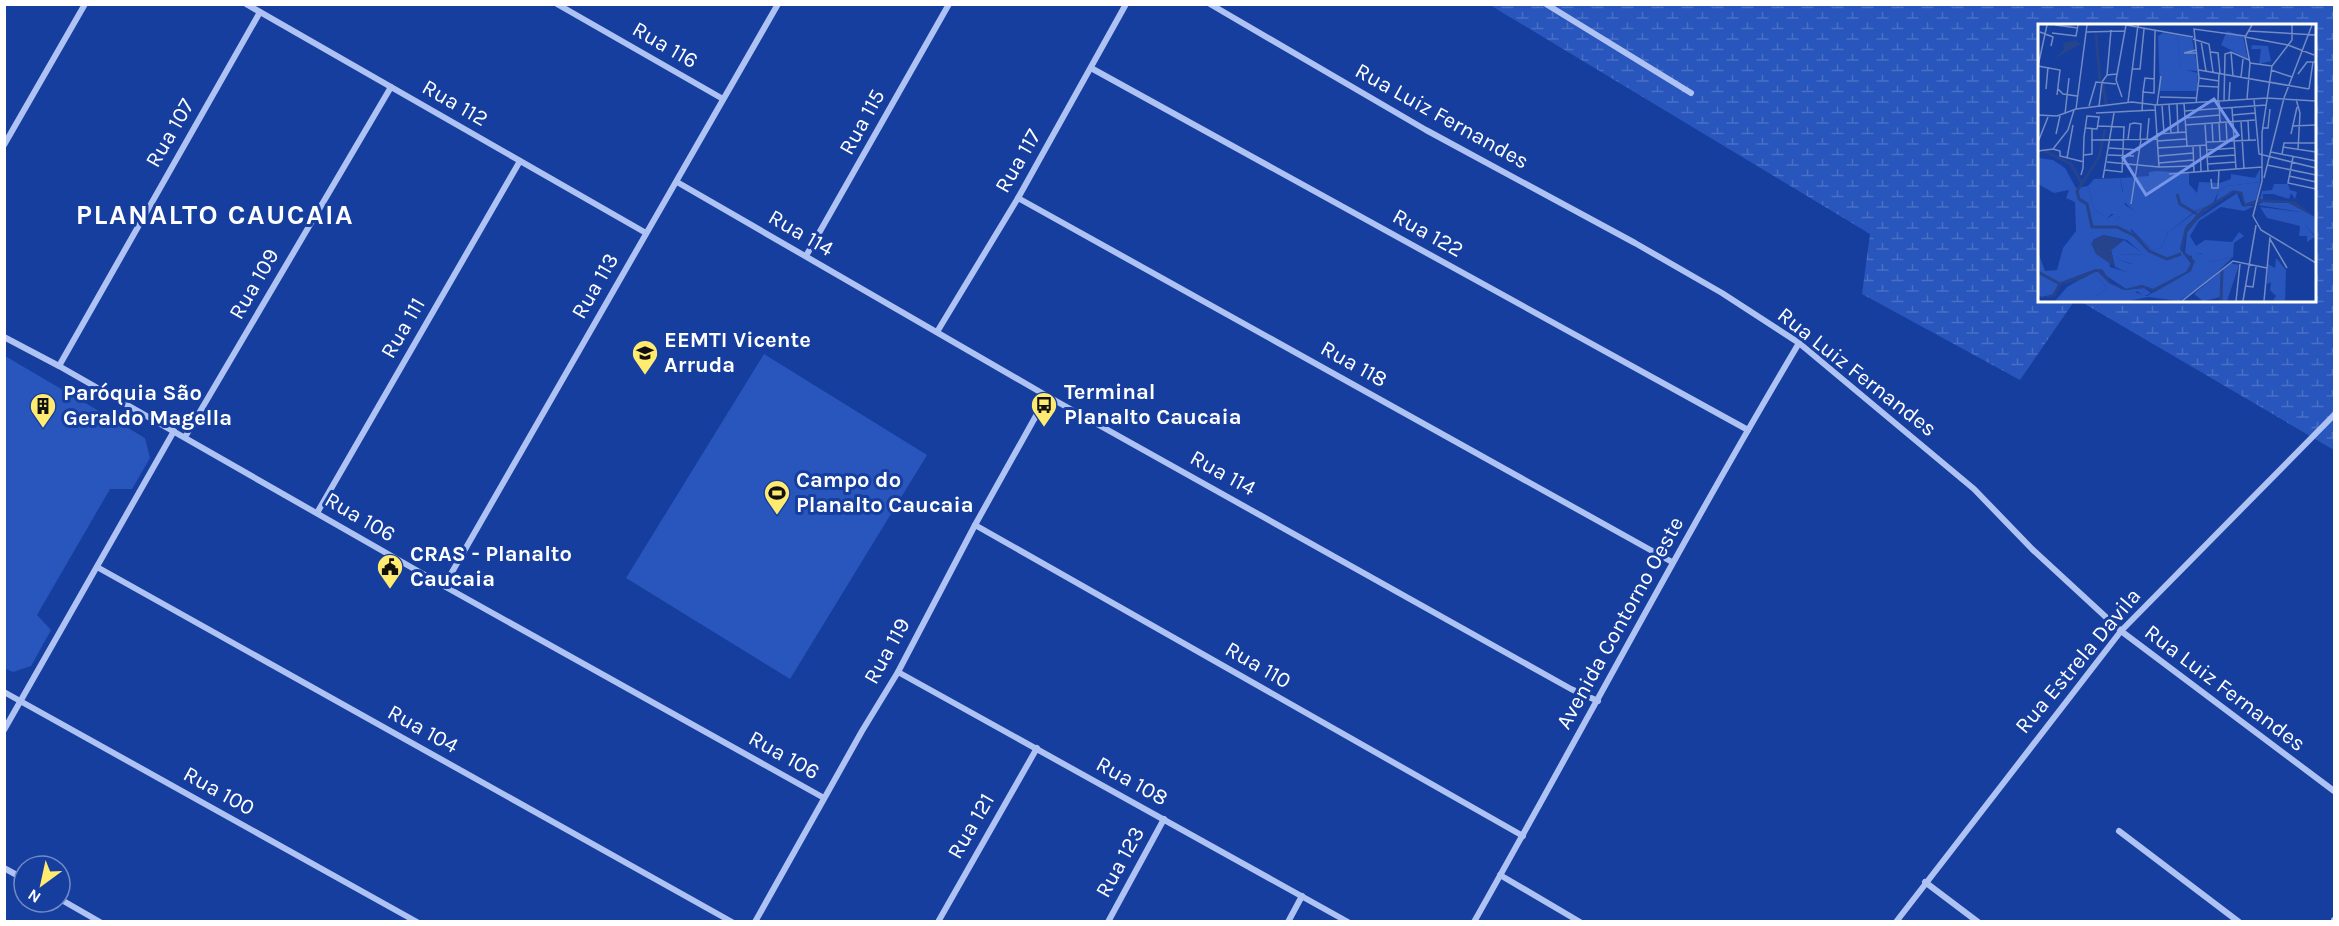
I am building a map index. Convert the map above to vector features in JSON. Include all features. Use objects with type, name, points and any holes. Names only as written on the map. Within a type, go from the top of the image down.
[{"type":"street","points":[[4,145],[85,4]]},
{"type":"street","name":"Rua 112","points":[[246,4],[646,233]]},
{"type":"street","name":"Rua 116","points":[[557,4],[723,99]]},
{"type":"street","name":"Rua 113","points":[[444,586],[778,4]]},
{"type":"street","name":"Rua 115","points":[[806,256],[949,4]]},
{"type":"street","name":"Rua 117","points":[[938,332],[1018,198],[1126,4]]},
{"type":"street","name":"Rua Luiz Fernandes","points":[[1210,4],[1426,130],[1722,293],[1799,343],[1974,489],[2032,549],[2121,631],[2334,791]]},
{"type":"street","points":[[1546,4],[1691,93]]},
{"type":"street","name":"Rua 107","points":[[59,366],[260,12]]},
{"type":"street","name":"Rua 122","points":[[1090,68],[1748,430]]},
{"type":"street","name":"Rua 109","points":[[185,437],[391,87]]},
{"type":"street","name":"Rua 111","points":[[317,513],[520,161]]},
{"type":"street","name":"Rua 114","points":[[677,182],[1047,396],[1598,702]]},
{"type":"street","name":"Rua 118","points":[[1018,198],[1672,562]]},
{"type":"street","name":"Rua 106","points":[[4,337],[824,798]]},
{"type":"street","name":"Avenida Contorno Oeste","points":[[1474,921],[1598,702],[1672,562],[1799,343]]},
{"type":"street","name":"Rua 119","points":[[755,921],[898,672],[975,525],[1047,396]]},
{"type":"street","name":"Rua Estrela Davila","points":[[1896,921],[2121,631],[2334,415]]},
{"type":"street","points":[[4,730],[174,431]]},
{"type":"street","name":"Rua 110","points":[[975,525],[1523,836]]},
{"type":"street","name":"Rua 104","points":[[97,567],[732,921]]},
{"type":"street","name":"Rua 108","points":[[898,672],[1348,921]]},
{"type":"street","name":"Rua 100","points":[[4,692],[417,921]]},
{"type":"street","name":"Rua 121","points":[[938,921],[1037,748]]},
{"type":"street","name":"Rua 123","points":[[1108,921],[1164,819]]},
{"type":"street","points":[[2119,831],[2239,921]]},
{"type":"street","points":[[1500,875],[1580,921]]},
{"type":"street","points":[[1925,882],[1978,921]]},
{"type":"street","points":[[1288,921],[1302,896]]},
{"type":"street","points":[[72,906],[100,921]]},
{"type":"green space","points":[[1490,5],[2334,5],[2334,450],[2081,302],[2315,302],[2315,24],[2038,24],[2038,302],[2074,302],[2020,380],[1862,294],[1870,234]]},
{"type":"green space","name":"Campo do Planalto Caucaia","points":[[764,354],[927,455],[790,679],[626,578]]},
{"type":"green space","points":[[5,356],[145,438],[150,458],[132,489],[110,489],[37,615],[51,630],[31,666],[13,672],[4,668]]},
{"type":"place","name":"EEMTI Vicente Arruda","points":[[645,376]]},
{"type":"place","name":"Terminal Planalto Caucaia","points":[[1044,428]]},
{"type":"place","name":"Paróquia São Geraldo Magella","points":[[43,429]]},
{"type":"place","name":"Campo do Planalto Caucaia","points":[[777,516]]},
{"type":"place","name":"CRAS - Planalto Caucaia","points":[[390,590]]},
{"type":"district","name":"PLANALTO CAUCAIA","points":[[215,214]]}]
